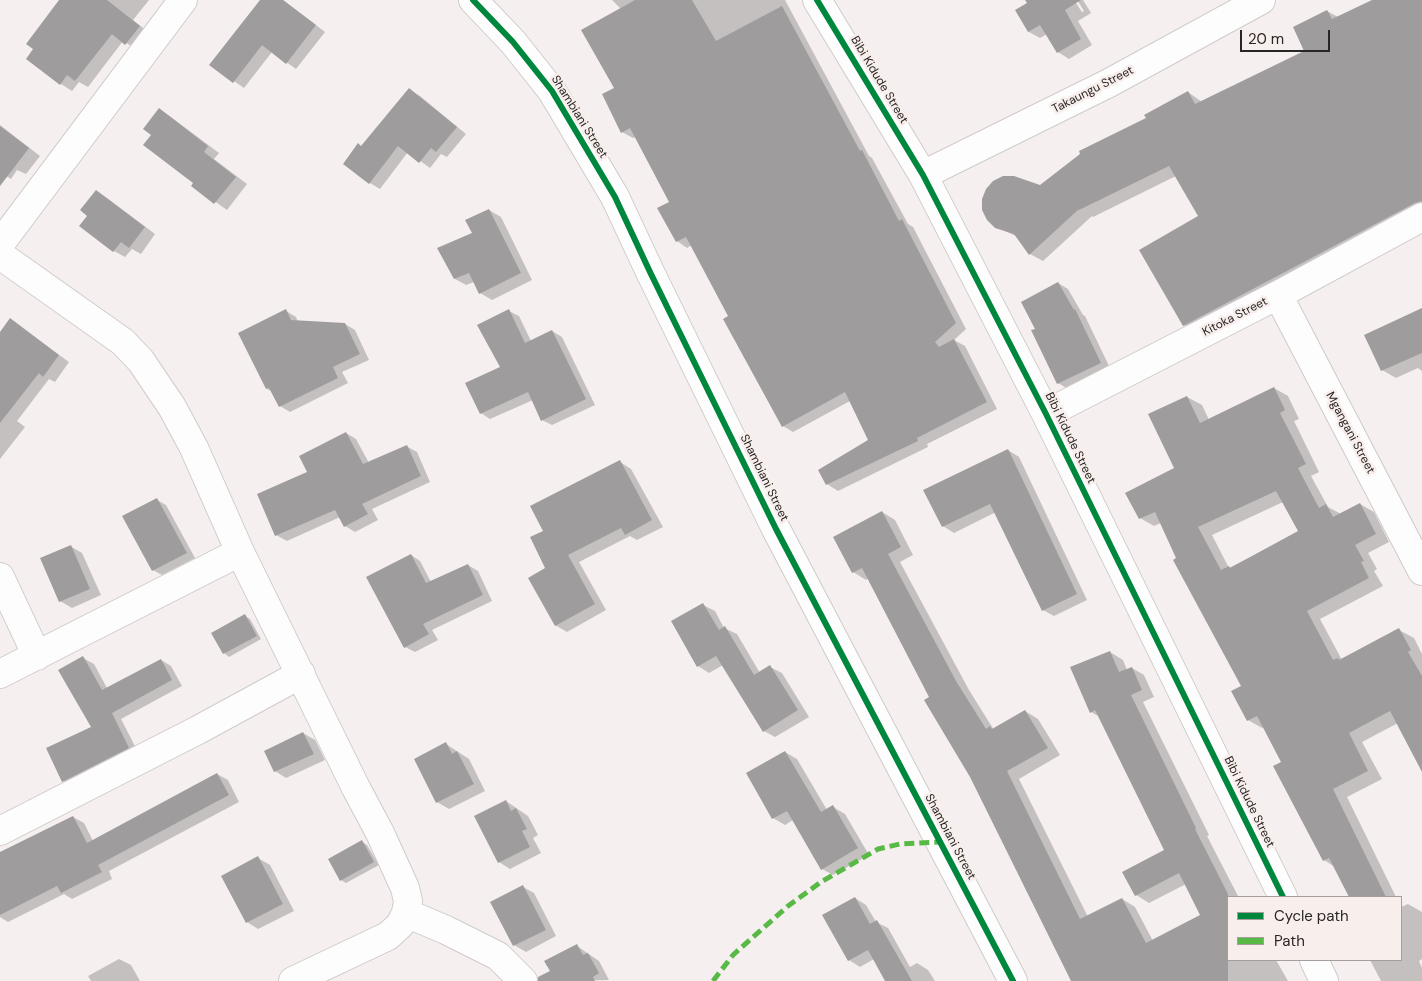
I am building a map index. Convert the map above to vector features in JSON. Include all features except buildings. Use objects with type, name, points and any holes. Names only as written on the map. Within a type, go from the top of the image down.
[{"type":"street","points":[[0,244],[183,0]]},
{"type":"street","name":"Shambiani Street","points":[[473,0],[513,42],[552,90],[615,197],[696,368],[781,537],[1013,981]]},
{"type":"street","name":"Bibi Kidude Street","points":[[817,0],[923,175],[1046,414],[1283,896]]},
{"type":"street","name":"Takaungu Street","points":[[923,175],[1109,83],[1261,0]]},
{"type":"street","name":"Kitoka Street","points":[[1046,414],[1278,296],[1422,217]]},
{"type":"street","points":[[0,254],[123,342],[141,361],[172,407],[194,448],[240,552],[380,833],[405,888],[408,901],[406,914],[400,925],[388,936],[293,981]]},
{"type":"street","name":"Mgangani Street","points":[[1278,296],[1422,571]]},
{"type":"street","points":[[0,674],[240,552]]},
{"type":"street","points":[[0,577],[37,656]]},
{"type":"street","points":[[0,831],[198,730],[301,674]]},
{"type":"street","points":[[406,914],[446,930],[498,956],[523,981]]},
{"type":"street","points":[[1314,961],[1324,981]]},
{"type":"marked path","points":[[713,981],[733,955],[788,906],[821,882],[878,849],[900,844],[940,842]]},
{"type":"cycle path","points":[[473,0],[513,42],[552,91],[615,197],[776,529],[1013,981]]},
{"type":"cycle path","points":[[817,0],[923,175],[1046,414],[1283,896]]}]
